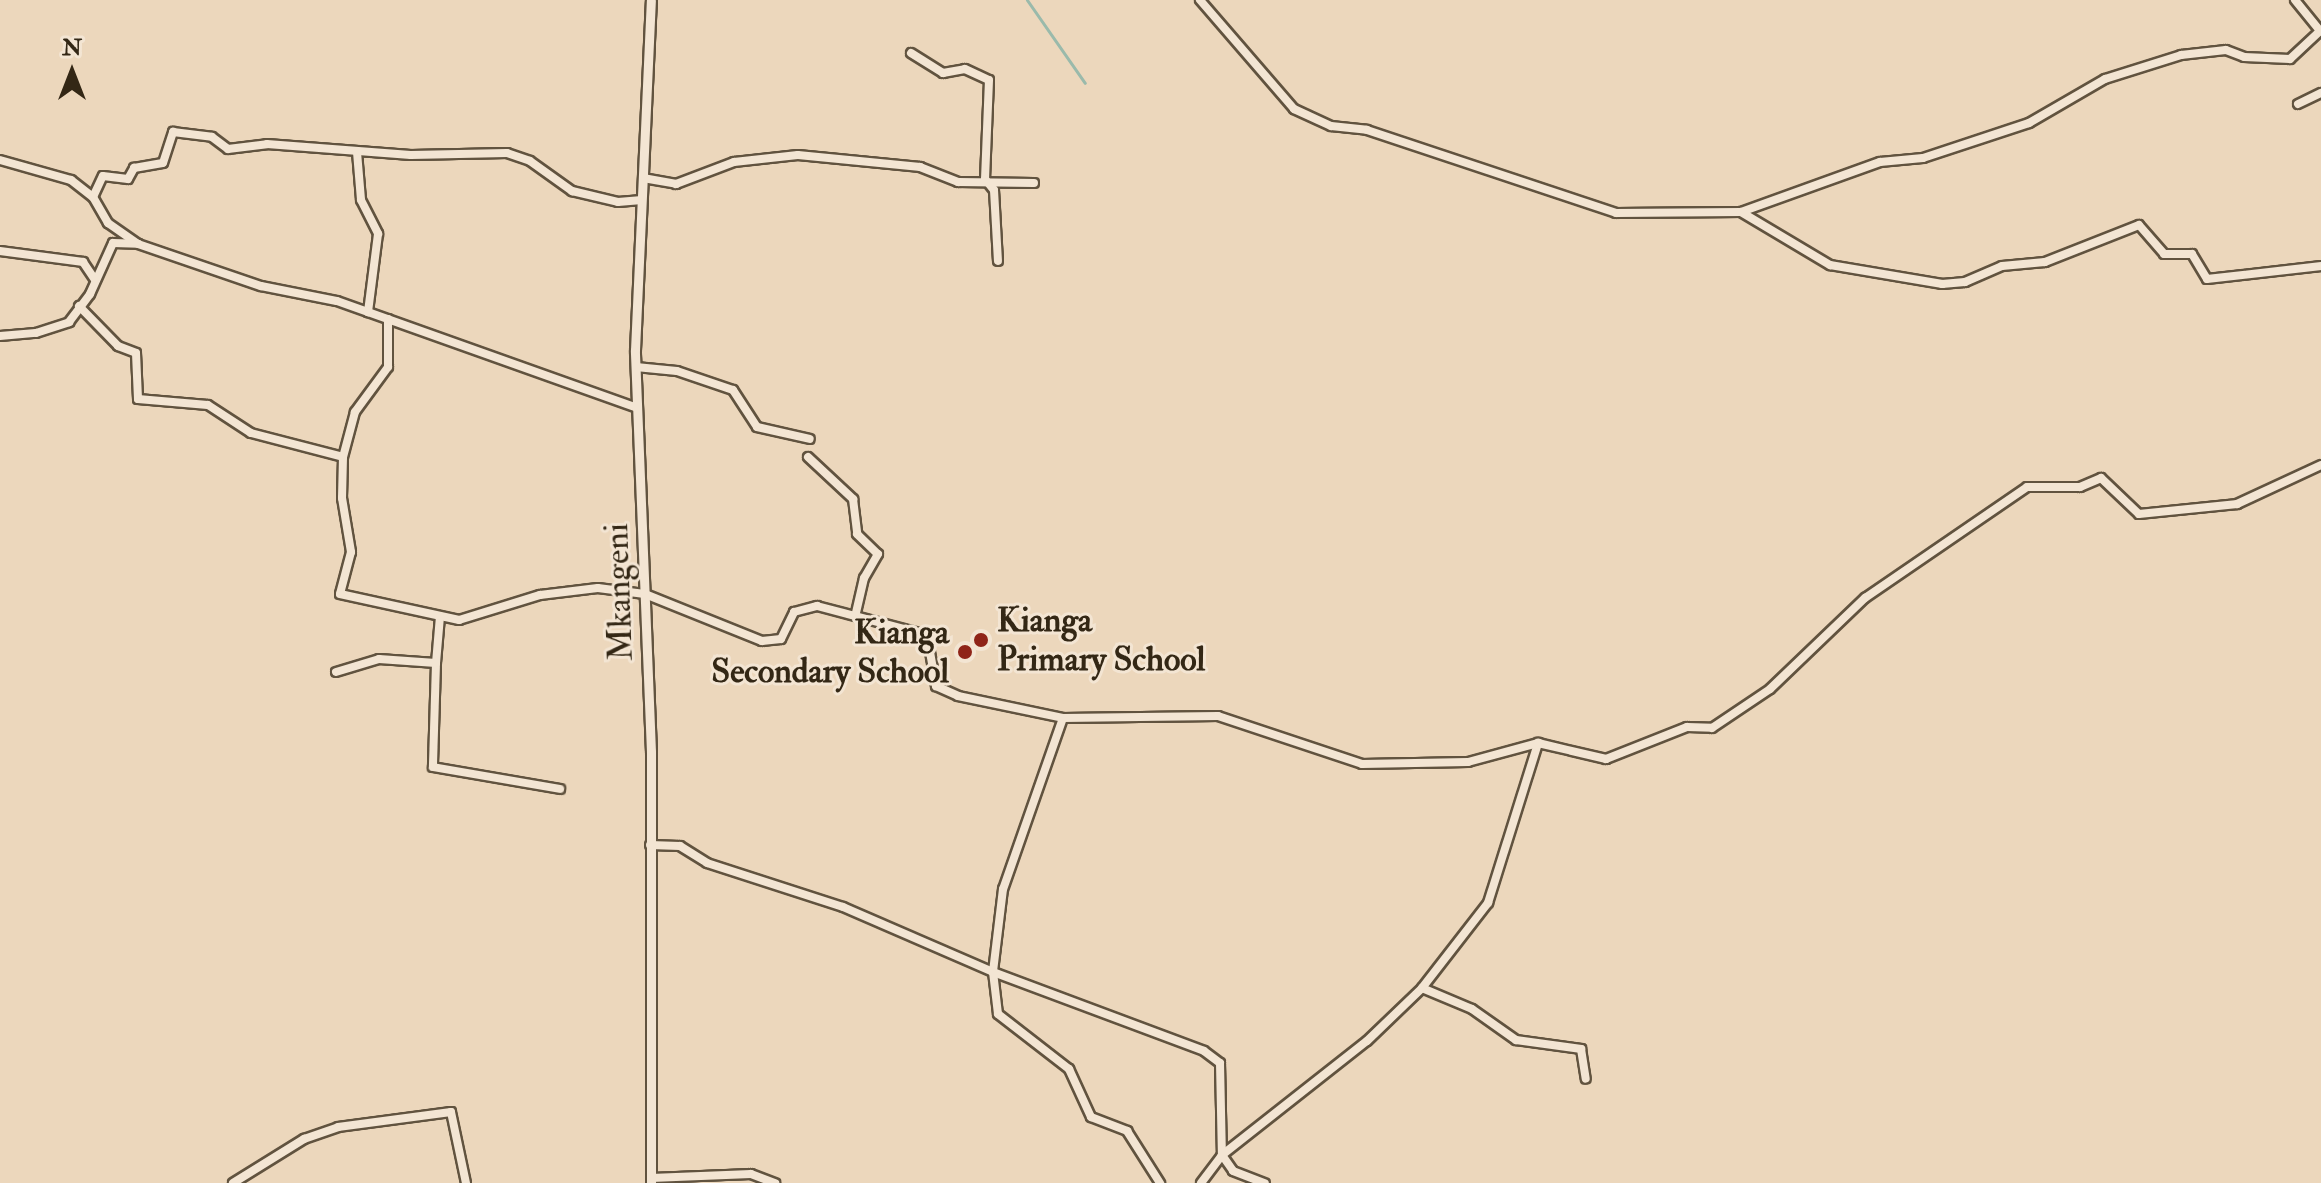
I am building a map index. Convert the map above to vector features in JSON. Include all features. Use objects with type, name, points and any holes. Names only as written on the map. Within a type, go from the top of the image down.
[{"type":"street","name":"Mkangeni","points":[[651,0],[636,367],[650,845],[651,1180]]},
{"type":"street","points":[[1200,0],[1294,109],[1331,126],[1367,130],[1616,213],[1741,212],[1880,162],[1923,158],[2029,123],[2105,79],[2181,55],[2226,50],[2290,59],[2321,30],[2295,0]]},
{"type":"street","points":[[911,53],[943,73],[965,69],[989,80],[991,123],[985,179],[994,190],[998,261]]},
{"type":"street","points":[[2298,104],[2321,93]]},
{"type":"street","points":[[93,197],[103,176],[128,179],[134,168],[163,163],[173,132],[212,137],[228,149],[267,144],[357,152],[507,153],[530,161],[572,191],[618,202],[642,200]]},
{"type":"street","points":[[357,152],[363,208],[378,234],[368,312]]},
{"type":"street","points":[[643,178],[676,184],[734,162],[798,155],[920,167],[958,182],[985,179],[1034,183]]},
{"type":"street","points":[[0,160],[71,180],[93,197],[108,223],[138,244],[261,286],[368,312],[637,408]]},
{"type":"street","points":[[1741,212],[1830,265],[1942,284],[1965,282],[2002,266],[2045,262],[2139,225],[2164,254],[2192,254],[2207,279],[2321,266]]},
{"type":"street","points":[[0,336],[36,333],[69,322],[113,243],[138,244]]},
{"type":"street","points":[[0,251],[83,262],[95,280]]},
{"type":"street","points":[[79,306],[118,346],[136,353],[138,399],[208,405],[251,433],[343,457]]},
{"type":"street","points":[[388,319],[388,367],[355,412],[343,457],[342,498],[351,552],[340,594],[440,616],[473,618],[540,595],[569,591],[645,594],[762,641],[781,639],[794,612],[817,606],[856,613],[927,635],[936,686],[998,706],[1063,718],[1218,716],[1362,764],[1468,762],[1538,743],[1606,759],[1687,727],[1712,728],[1770,689],[1865,598],[2027,487],[2080,487],[2101,478],[2139,514],[2237,504],[2321,465]]},
{"type":"street","points":[[636,367],[677,371],[733,390],[757,427],[810,439]]},
{"type":"street","points":[[808,457],[853,499],[857,534],[875,545],[878,554],[864,578],[856,613]]},
{"type":"street","points":[[440,616],[433,767],[560,789]]},
{"type":"street","points":[[336,672],[379,659],[436,663]]},
{"type":"street","points":[[1063,718],[1003,889],[993,972],[998,1014],[1069,1069],[1091,1117],[1127,1131],[1160,1183]]},
{"type":"street","points":[[1201,1183],[1222,1155],[1361,1046],[1422,988],[1488,903],[1538,743]]},
{"type":"street","points":[[650,845],[680,846],[707,863],[843,907],[993,972],[1204,1051],[1220,1063],[1222,1155],[1233,1171],[1265,1183]]},
{"type":"street","points":[[1422,988],[1472,1009],[1516,1040],[1581,1049],[1586,1079]]},
{"type":"street","points":[[233,1183],[304,1139],[338,1127],[451,1112],[466,1183]]},
{"type":"street","points":[[651,1180],[751,1174],[775,1183]]},
{"type":"waterway","points":[[1027,0],[1085,83]]},
{"type":"place","name":"Kianga Primary School","points":[[981,640]]},
{"type":"place","name":"Kianga Secondary School","points":[[965,652]]}]
